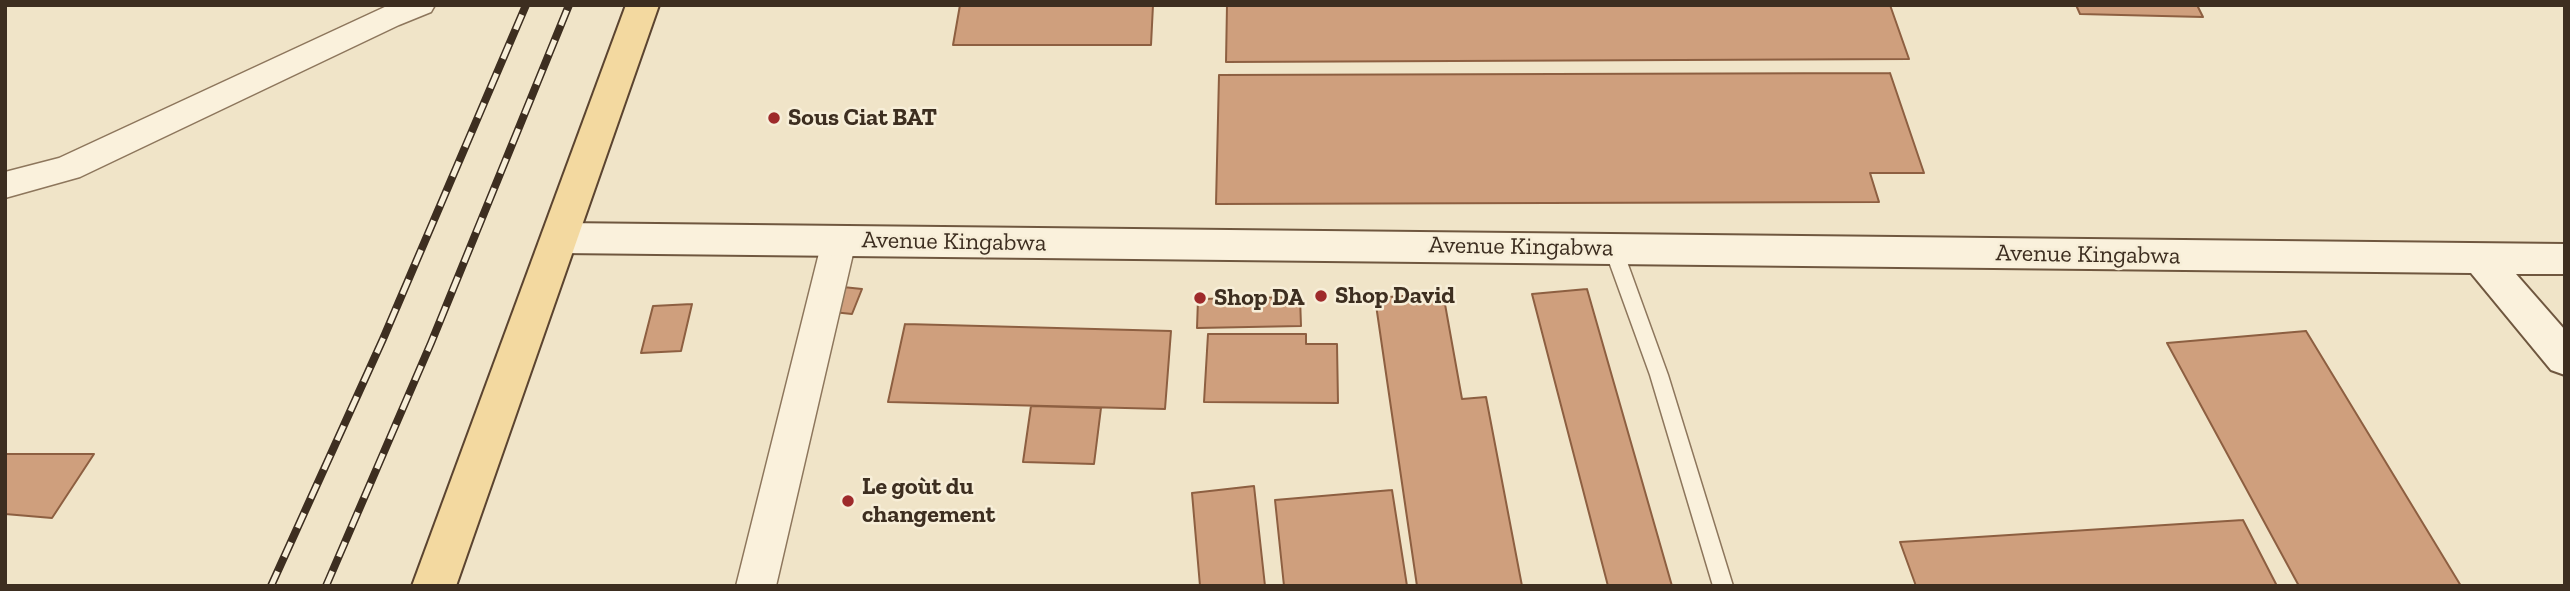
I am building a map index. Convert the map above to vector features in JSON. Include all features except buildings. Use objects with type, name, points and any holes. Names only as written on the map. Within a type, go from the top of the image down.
[{"type":"main road","points":[[434,586],[643,5]]},
{"type":"street","points":[[5,185],[68,168],[388,17],[420,5]]},
{"type":"street","name":"Avenue Kingabwa","points":[[561,238],[2565,259]]},
{"type":"street","points":[[756,586],[839,241]]},
{"type":"street","points":[[2482,260],[2565,358]]},
{"type":"lane","points":[[1613,248],[1659,375],[1723,586]]},
{"type":"railway","points":[[271,586],[383,339],[526,5]]},
{"type":"railway","points":[[326,586],[431,343],[569,5]]},
{"type":"place","name":"Sous Ciat BAT","points":[[774,118]]},
{"type":"place","name":"Shop David","points":[[1321,296]]},
{"type":"place","name":"Shop DA","points":[[1200,298]]},
{"type":"place","name":"Le goùt du changement","points":[[848,501]]}]
